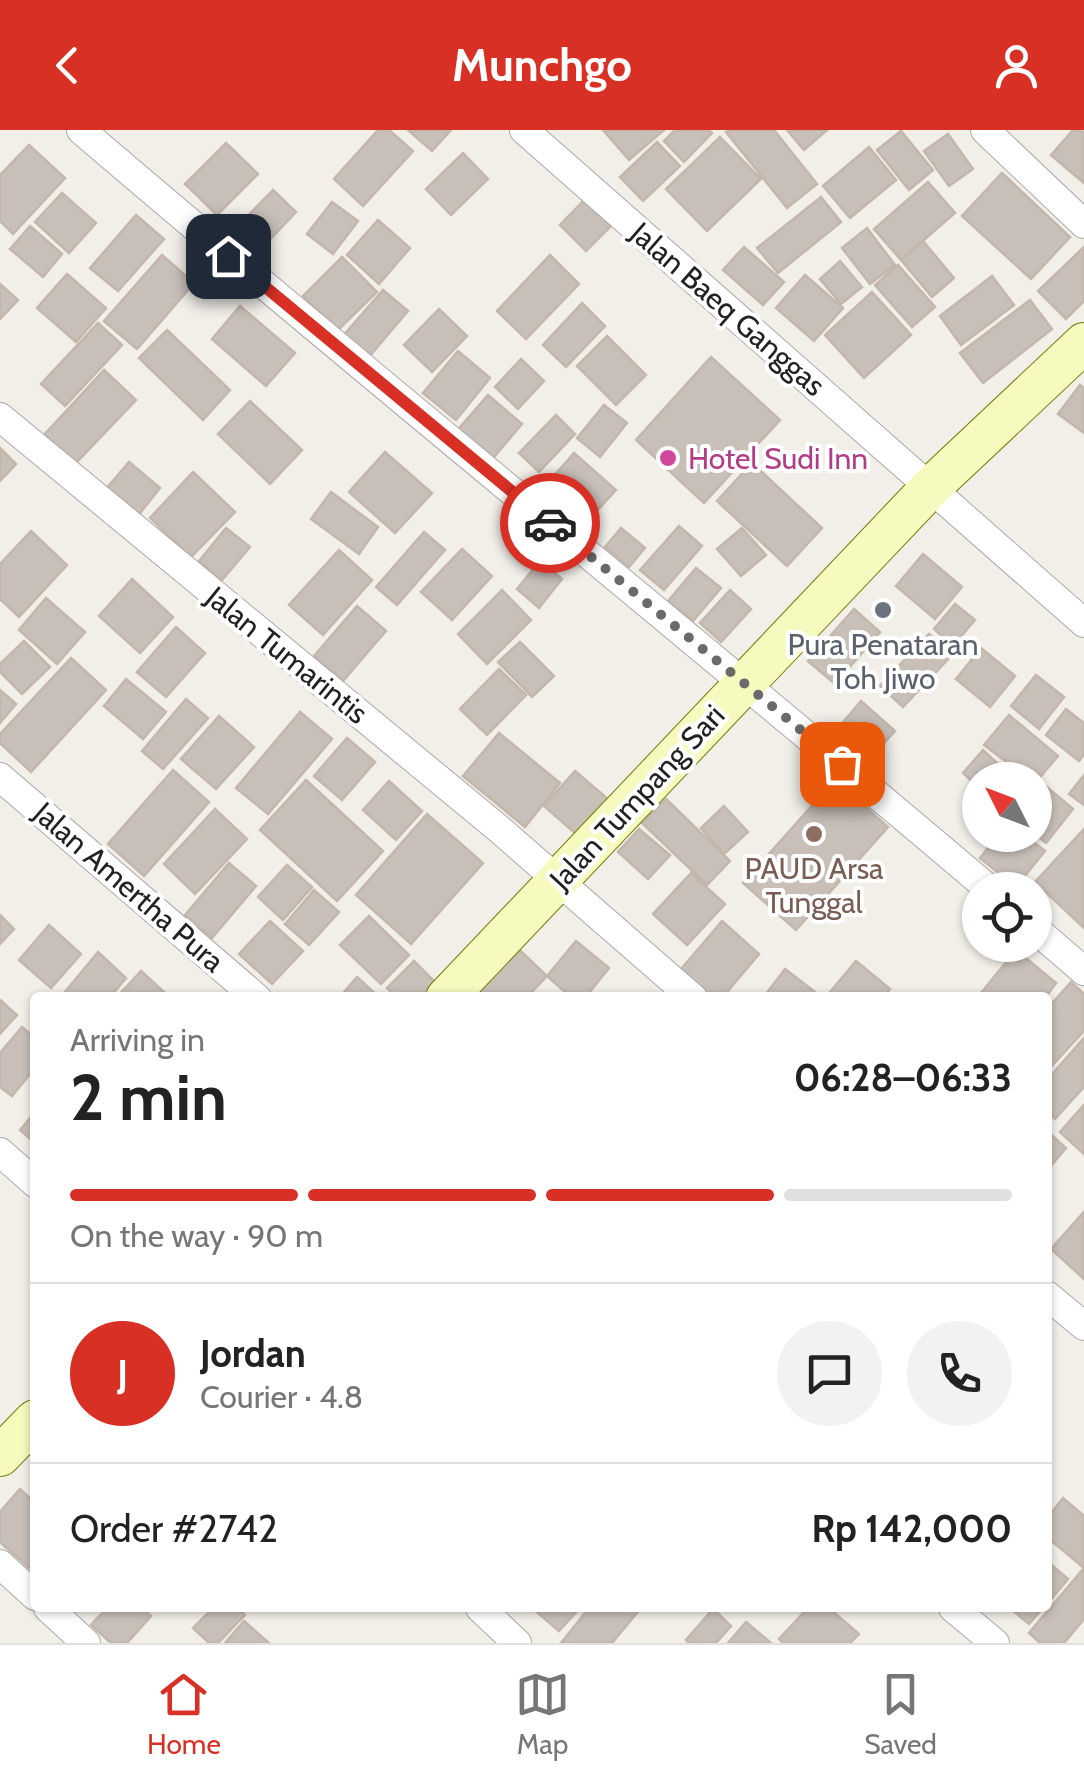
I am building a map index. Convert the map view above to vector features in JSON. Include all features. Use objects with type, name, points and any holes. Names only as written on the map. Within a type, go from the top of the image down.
[{"type":"main road","name":"Jalan Tumpang Sari","points":[[452,992],[564,889],[745,683],[932,486],[1084,343]]},
{"type":"main road","points":[[0,1456],[30,1425]]},
{"type":"street","points":[[81,130],[406,408],[782,713],[969,872]]},
{"type":"street","name":"Jalan Baeq Ganggas","points":[[524,130],[1084,623]]},
{"type":"street","points":[[985,130],[1084,224]]},
{"type":"street","name":"Jalan Tumarintis","points":[[0,417],[499,829],[686,992]]},
{"type":"street","name":"Jalan Amertha Pura","points":[[0,776],[251,992]]},
{"type":"street","points":[[1052,944],[1084,971]]},
{"type":"street","points":[[0,1152],[30,1179]]},
{"type":"street","points":[[1052,1299],[1084,1326]]},
{"type":"street","points":[[0,1564],[30,1591]]},
{"type":"street","points":[[52,1612],[86,1643]]},
{"type":"street","points":[[484,1612],[518,1643]]},
{"type":"street","points":[[958,1612],[995,1643]]},
{"type":"building","points":[[378,130],[389,130],[413,151],[363,206],[334,179]]},
{"type":"building","points":[[408,130],[451,130],[432,151]]},
{"type":"building","points":[[603,130],[664,130],[629,160]]},
{"type":"building","points":[[675,130],[712,133],[684,162],[664,141]]},
{"type":"building","points":[[774,130],[817,184],[787,208],[726,132]]},
{"type":"building","points":[[787,130],[827,130],[804,150]]},
{"type":"building","points":[[1073,130],[1084,132],[1084,183],[1051,155]]},
{"type":"building","points":[[901,131],[933,170],[909,190],[877,150]]},
{"type":"building","points":[[948,134],[973,169],[949,186],[924,151]]},
{"type":"building","points":[[720,137],[761,179],[707,231],[666,189]]},
{"type":"building","points":[[657,142],[680,166],[643,201],[620,177]]},
{"type":"building","points":[[226,143],[258,174],[217,215],[185,184]]},
{"type":"building","points":[[29,145],[65,178],[13,234],[0,221],[0,175]]},
{"type":"building","points":[[869,147],[896,180],[850,218],[823,186]]},
{"type":"building","points":[[463,153],[488,179],[451,215],[426,189]]},
{"type":"building","points":[[1002,173],[1070,237],[1031,279],[962,216]]},
{"type":"building","points":[[928,182],[955,213],[901,260],[874,229]]},
{"type":"building","points":[[273,190],[296,212],[257,253],[233,231]]},
{"type":"building","points":[[62,193],[96,223],[69,253],[35,222]]},
{"type":"building","points":[[591,193],[617,220],[586,251],[560,225]]},
{"type":"building","points":[[821,197],[841,222],[778,273],[757,248]]},
{"type":"building","points":[[332,202],[358,221],[333,254],[307,234]]},
{"type":"building","points":[[136,215],[164,239],[118,291],[90,268]]},
{"type":"building","points":[[378,220],[410,248],[379,284],[347,255]]},
{"type":"building","points":[[30,226],[62,254],[43,277],[10,249]]},
{"type":"building","points":[[867,228],[895,265],[870,284],[842,248]]},
{"type":"building","points":[[923,241],[954,278],[932,297],[901,260]]},
{"type":"building","points":[[744,247],[784,282],[763,305],[723,270]]},
{"type":"building","points":[[1084,247],[1084,301],[1066,319],[1038,291]]},
{"type":"building","points":[[162,255],[194,283],[137,349],[104,321]]},
{"type":"building","points":[[550,255],[579,284],[526,339],[497,311]]},
{"type":"building","points":[[342,257],[377,292],[338,330],[303,296]]},
{"type":"building","points":[[840,261],[862,287],[841,304],[820,279]]},
{"type":"building","points":[[898,265],[935,307],[912,327],[875,285]]},
{"type":"building","points":[[67,274],[106,308],[76,342],[37,308]]},
{"type":"building","points":[[805,275],[843,308],[814,341],[776,308]]},
{"type":"building","points":[[992,276],[1014,305],[961,345],[940,316]]},
{"type":"building","points":[[0,284],[18,300],[0,319]]},
{"type":"building","points":[[383,290],[408,311],[368,358],[343,336]]},
{"type":"building","points":[[872,292],[911,335],[864,378],[825,335]]},
{"type":"building","points":[[1030,300],[1052,329],[983,383],[960,353]]},
{"type":"building","points":[[582,303],[605,326],[566,367],[543,345]]},
{"type":"building","points":[[240,306],[295,353],[266,386],[212,339]]},
{"type":"building","points":[[439,309],[467,336],[432,372],[404,345]]},
{"type":"building","points":[[98,323],[122,345],[65,406],[41,384]]},
{"type":"building","points":[[167,330],[230,390],[203,420],[139,358]]},
{"type":"building","points":[[607,336],[646,375],[616,405],[577,366]]},
{"type":"building","points":[[458,351],[490,378],[456,420],[423,393]]},
{"type":"building","points":[[711,357],[780,420],[704,503],[636,440]]},
{"type":"building","points":[[521,359],[544,381],[518,409],[495,387]]},
{"type":"building","points":[[104,370],[136,400],[75,464],[44,435]]},
{"type":"building","points":[[1080,385],[1084,388],[1084,433],[1058,414]]},
{"type":"building","points":[[488,395],[522,424],[489,463],[455,433]]},
{"type":"building","points":[[250,401],[302,450],[270,484],[218,434]]},
{"type":"building","points":[[604,405],[627,423],[600,457],[577,438]]},
{"type":"building","points":[[556,415],[575,434],[539,472],[519,453]]},
{"type":"building","points":[[0,448],[16,464],[0,481]]},
{"type":"building","points":[[385,452],[432,493],[395,533],[349,492]]},
{"type":"building","points":[[574,453],[616,490],[580,529],[539,493]]},
{"type":"building","points":[[129,462],[160,488],[137,517],[105,490]]},
{"type":"building","points":[[752,463],[822,528],[787,566],[717,501]]},
{"type":"building","points":[[193,472],[235,512],[191,557],[150,518]]},
{"type":"building","points":[[331,492],[378,527],[359,554],[311,519]]},
{"type":"building","points":[[679,526],[702,546],[664,590],[640,570]]},
{"type":"building","points":[[226,528],[250,547],[222,580],[199,561]]},
{"type":"building","points":[[621,528],[645,548],[629,567],[605,547]]},
{"type":"building","points":[[742,528],[766,555],[741,576],[717,549]]},
{"type":"building","points":[[31,531],[67,565],[19,617],[0,599],[0,564]]},
{"type":"building","points":[[424,532],[445,550],[397,605],[376,587]]},
{"type":"building","points":[[462,549],[492,576],[452,620],[421,592]]},
{"type":"building","points":[[339,550],[372,580],[323,635],[289,605]]},
{"type":"building","points":[[923,554],[962,587],[935,619],[896,586]]},
{"type":"building","points":[[540,561],[562,579],[539,608],[517,589]]},
{"type":"building","points":[[696,568],[721,588],[693,621],[668,601]]},
{"type":"building","points":[[132,579],[173,617],[140,653],[99,616]]},
{"type":"building","points":[[502,590],[531,620],[487,664],[458,634]]},
{"type":"building","points":[[730,590],[751,609],[721,642],[700,623]]},
{"type":"building","points":[[46,598],[85,632],[57,664],[19,630]]},
{"type":"building","points":[[955,604],[975,620],[953,646],[934,629]]},
{"type":"building","points":[[357,606],[386,631],[343,681],[314,656]]},
{"type":"building","points":[[854,609],[880,632],[835,684],[808,661]]},
{"type":"building","points":[[176,627],[205,653],[166,697],[137,672]]},
{"type":"building","points":[[929,634],[952,655],[903,707],[880,686]]},
{"type":"building","points":[[24,641],[50,667],[22,694],[0,672],[0,664]]},
{"type":"building","points":[[520,642],[554,676],[532,697],[498,662]]},
{"type":"building","points":[[981,648],[1015,676],[990,707],[956,679]]},
{"type":"building","points":[[71,658],[106,690],[31,772],[0,743],[0,734]]},
{"type":"building","points":[[499,669],[526,695],[487,735],[460,709]]},
{"type":"building","points":[[1036,675],[1064,697],[1039,729],[1011,706]]},
{"type":"building","points":[[126,679],[166,712],[143,739],[104,706]]},
{"type":"building","points":[[0,690],[16,704],[0,723]]},
{"type":"building","points":[[186,699],[208,718],[163,769],[142,751]]},
{"type":"building","points":[[861,701],[895,731],[866,763],[833,734]]},
{"type":"building","points":[[1066,709],[1084,723],[1084,754],[1079,761],[1046,735]]},
{"type":"building","points":[[300,712],[332,739],[268,814],[236,788]]},
{"type":"building","points":[[1009,715],[1058,756],[1052,763],[1007,762],[984,745]]},
{"type":"building","points":[[219,716],[254,747],[216,789],[181,759]]},
{"type":"building","points":[[499,733],[560,783],[525,827],[463,776]]},
{"type":"building","points":[[347,738],[375,762],[342,800],[314,776]]},
{"type":"building","points":[[983,750],[996,762],[973,762]]},
{"type":"building","points":[[173,770],[209,802],[144,876],[108,844]]},
{"type":"building","points":[[575,771],[608,799],[576,834],[544,806]]},
{"type":"building","points":[[1084,775],[1084,805],[1069,794]]},
{"type":"building","points":[[306,780],[383,851],[337,901],[260,830]]},
{"type":"building","points":[[835,780],[888,827],[796,930],[743,883]]},
{"type":"building","points":[[389,781],[422,811],[396,840],[363,810]]},
{"type":"building","points":[[1052,791],[1073,809],[1052,835]]},
{"type":"building","points":[[666,799],[730,861],[707,885],[642,823]]},
{"type":"building","points":[[724,806],[748,832],[724,854],[701,828]]},
{"type":"building","points":[[215,809],[247,839],[195,894],[164,864]]},
{"type":"building","points":[[427,814],[483,863],[411,944],[356,895]]},
{"type":"building","points":[[639,829],[670,855],[648,879],[618,852]]},
{"type":"building","points":[[1084,829],[1084,928],[1052,898],[1052,872],[1044,872]]},
{"type":"building","points":[[985,852],[1044,852],[1028,872],[997,872],[980,858]]},
{"type":"building","points":[[229,863],[256,886],[212,938],[185,915]]},
{"type":"building","points":[[287,865],[312,887],[283,920],[258,897]]},
{"type":"building","points":[[691,873],[725,904],[687,945],[653,914]]},
{"type":"building","points":[[314,890],[339,912],[309,945],[285,924]]},
{"type":"building","points":[[0,915],[14,929],[0,944]]},
{"type":"building","points":[[369,916],[409,955],[381,984],[340,945]]},
{"type":"building","points":[[270,921],[303,951],[272,984],[239,954]]},
{"type":"building","points":[[722,921],[759,954],[727,992],[696,992],[676,975]]},
{"type":"building","points":[[49,925],[81,954],[51,988],[19,960]]},
{"type":"building","points":[[510,941],[547,976],[532,992],[465,992]]},
{"type":"building","points":[[576,941],[609,968],[590,992],[565,992],[547,976]]},
{"type":"building","points":[[98,952],[126,978],[114,992],[65,992]]},
{"type":"building","points":[[414,961],[440,987],[435,992],[391,992],[387,988]]},
{"type":"building","points":[[856,961],[890,989],[888,992],[830,992]]},
{"type":"building","points":[[1006,962],[1031,962],[1056,983],[1049,992],[982,992]]},
{"type":"building","points":[[785,969],[815,992],[768,992]]},
{"type":"building","points":[[141,971],[164,992],[122,992]]},
{"type":"building","points":[[357,977],[373,992],[344,992]]},
{"type":"building","points":[[1071,982],[1084,994],[1084,1031],[1052,1066],[1052,1003]]},
{"type":"building","points":[[0,1000],[17,1015],[0,1034]]},
{"type":"building","points":[[22,1027],[30,1034],[30,1074],[12,1096],[0,1087],[0,1053]]},
{"type":"building","points":[[1084,1038],[1084,1087],[1055,1119],[1052,1074]]},
{"type":"building","points":[[1084,1105],[1084,1154],[1060,1132]]},
{"type":"building","points":[[30,1118],[30,1139],[20,1130]]},
{"type":"building","points":[[1052,1136],[1066,1148],[1052,1164]]},
{"type":"building","points":[[1084,1212],[1084,1279],[1052,1248]]},
{"type":"building","points":[[20,1489],[30,1498],[30,1569],[0,1542],[0,1512]]},
{"type":"building","points":[[1063,1498],[1084,1516],[1084,1568],[1052,1541],[1052,1512]]},
{"type":"building","points":[[1052,1565],[1068,1579],[1052,1598]]},
{"type":"building","points":[[1084,1568],[1084,1619],[1064,1643],[1040,1643],[1029,1633],[1047,1612],[1052,1612],[1052,1606]]},
{"type":"building","points":[[103,1612],[146,1612],[151,1616],[127,1643],[111,1643],[91,1625]]},
{"type":"building","points":[[209,1612],[245,1615],[218,1643],[209,1643],[193,1628]]},
{"type":"building","points":[[537,1612],[576,1612],[559,1631]]},
{"type":"building","points":[[586,1612],[638,1612],[612,1643],[561,1643]]},
{"type":"building","points":[[710,1612],[716,1612],[731,1626],[716,1643],[686,1640]]},
{"type":"building","points":[[804,1612],[834,1612],[859,1634],[850,1643],[783,1643],[779,1639]]},
{"type":"building","points":[[1015,1612],[1040,1612],[1029,1624]]},
{"type":"building","points":[[244,1621],[269,1643],[225,1643]]},
{"type":"building","points":[[746,1622],[771,1643],[728,1643]]},
{"type":"way so far","points":[[550,523],[842,764]]},
{"type":"place","name":"Hotel Sudi Inn","points":[[668,458]]},
{"type":"place","name":"Pura Penataran Toh Jiwo","points":[[883,610]]},
{"type":"place","name":"PAUD Arsa Tunggal","points":[[814,834]]},
{"type":"route","points":[[228,256],[451,445],[550,523]]}]
